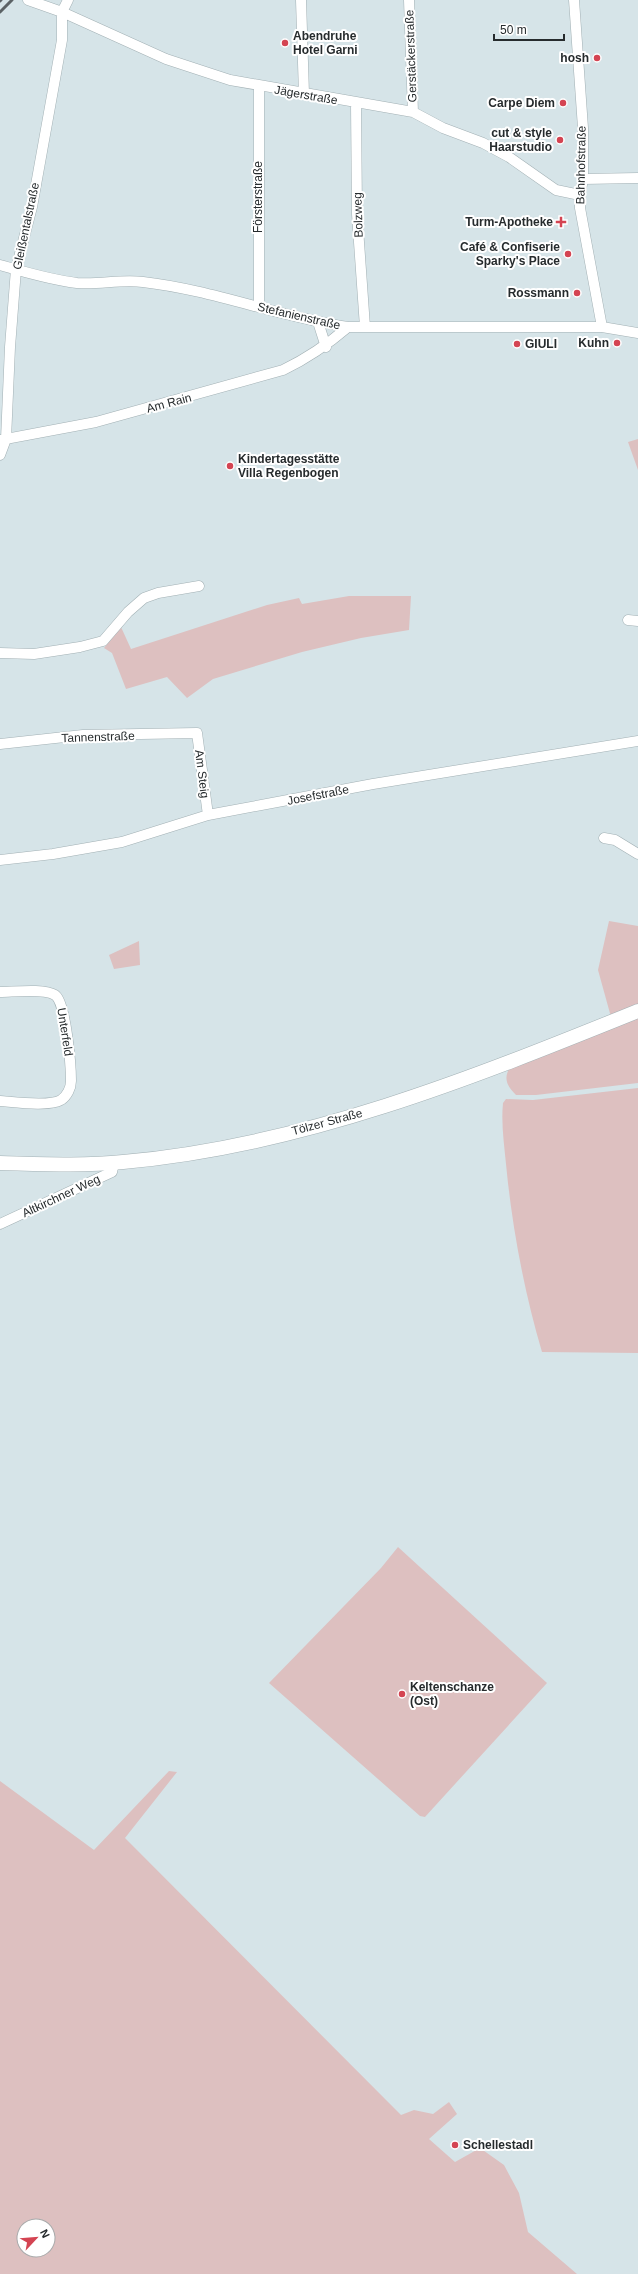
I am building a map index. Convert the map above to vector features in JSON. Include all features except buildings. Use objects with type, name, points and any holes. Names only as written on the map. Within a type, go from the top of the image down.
[{"type":"main road","name":"Tölzer Straße","points":[[0,1163],[114,1163],[180,1155],[238,1144],[371,1111],[492,1070],[638,1010]]},
{"type":"street","name":"Jägerstraße","points":[[28,0],[62,12],[166,59],[230,80],[356,104],[413,112],[503,154],[556,190],[580,195]]},
{"type":"street","name":"Gleißentalstraße","points":[[0,455],[3,439],[5,347],[16,269],[32,207],[62,40],[62,12],[68,0]]},
{"type":"street","points":[[301,0],[304,94]]},
{"type":"street","name":"Gerstäckerstraße","points":[[409,0],[413,112]]},
{"type":"street","name":"Bahnhofstraße","points":[[574,0],[582,116],[584,179],[580,195],[580,208],[602,327]]},
{"type":"street","name":"Försterstraße","points":[[259,86],[259,307]]},
{"type":"street","name":"Bolzweg","points":[[356,104],[357,214],[364,327]]},
{"type":"street","points":[[584,179],[638,178]]},
{"type":"street","name":"Stefanienstraße","points":[[0,265],[78,283],[143,282],[259,307],[318,322],[348,327],[602,327],[638,333]]},
{"type":"street","points":[[318,322],[326,346]]},
{"type":"street","name":"Am Rain","points":[[3,439],[96,422],[283,370],[310,357],[326,346],[348,327]]},
{"type":"street","points":[[0,654],[34,654],[103,641],[128,612],[144,598],[158,593],[199,586]]},
{"type":"street","name":"Tannenstraße","points":[[0,744],[83,735],[197,733]]},
{"type":"street","name":"Am Steig","points":[[197,733],[208,815]]},
{"type":"street","name":"Josefstraße","points":[[0,860],[54,854],[122,842],[208,815],[373,784],[638,741]]},
{"type":"street","points":[[604,838],[615,840],[638,854]]},
{"type":"street","name":"Unterfeld","points":[[0,992],[40,992],[54,994],[58,998],[66,1029],[71,1082],[69,1091],[61,1100],[51,1103],[0,1101]]},
{"type":"street","name":"Altkirchner Weg","points":[[0,1224],[112,1172],[114,1163]]},
{"type":"shaded area","points":[[638,439],[638,470],[628,442]]},
{"type":"shaded area","points":[[349,596],[411,596],[409,630],[361,638],[302,652],[213,679],[187,698],[167,677],[126,689],[112,653],[104,648],[121,627],[131,649],[267,605],[299,598],[302,604]]},
{"type":"shaded area","points":[[609,921],[638,926],[638,1005],[611,1017],[598,970]]},
{"type":"shaded area","points":[[139,941],[140,965],[114,969],[109,955]]},
{"type":"shaded area","points":[[638,1015],[638,1083],[536,1095],[516,1095],[510,1089],[506,1079],[510,1067]]},
{"type":"shaded area","points":[[638,1088],[638,1353],[542,1352],[524,1282],[515,1235],[504,1141],[502,1118],[503,1103],[506,1099],[533,1100]]},
{"type":"shaded area","points":[[398,1547],[547,1683],[425,1817],[420,1816],[269,1683],[381,1568]]},
{"type":"shaded area","points":[[169,1771],[177,1772],[125,1838],[401,2115],[414,2110],[433,2114],[449,2102],[457,2114],[429,2139],[455,2162],[480,2148],[504,2165],[519,2193],[528,2232],[577,2274],[0,2274],[0,1781],[94,1850]]},
{"type":"railway","points":[[0,12],[12,0]]},
{"type":"place","name":"Abendruhe Hotel Garni","points":[[285,43]]},
{"type":"place","name":"hosh","points":[[597,58]]},
{"type":"place","name":"Carpe Diem","points":[[563,103]]},
{"type":"place","name":"cut & style Haarstudio","points":[[560,140]]},
{"type":"place","name":"Turm-Apotheke","points":[[561,222]]},
{"type":"place","name":"Café & Confiserie Sparky's Place","points":[[568,254]]},
{"type":"place","name":"Rossmann","points":[[577,293]]},
{"type":"place","name":"Kuhn","points":[[617,343]]},
{"type":"place","name":"GIULI","points":[[517,344]]},
{"type":"place","name":"Kindertagesstätte Villa Regenbogen","points":[[230,466]]},
{"type":"place","name":"Keltenschanze (Ost)","points":[[402,1694]]},
{"type":"place","name":"Schellestadl","points":[[455,2145]]}]
